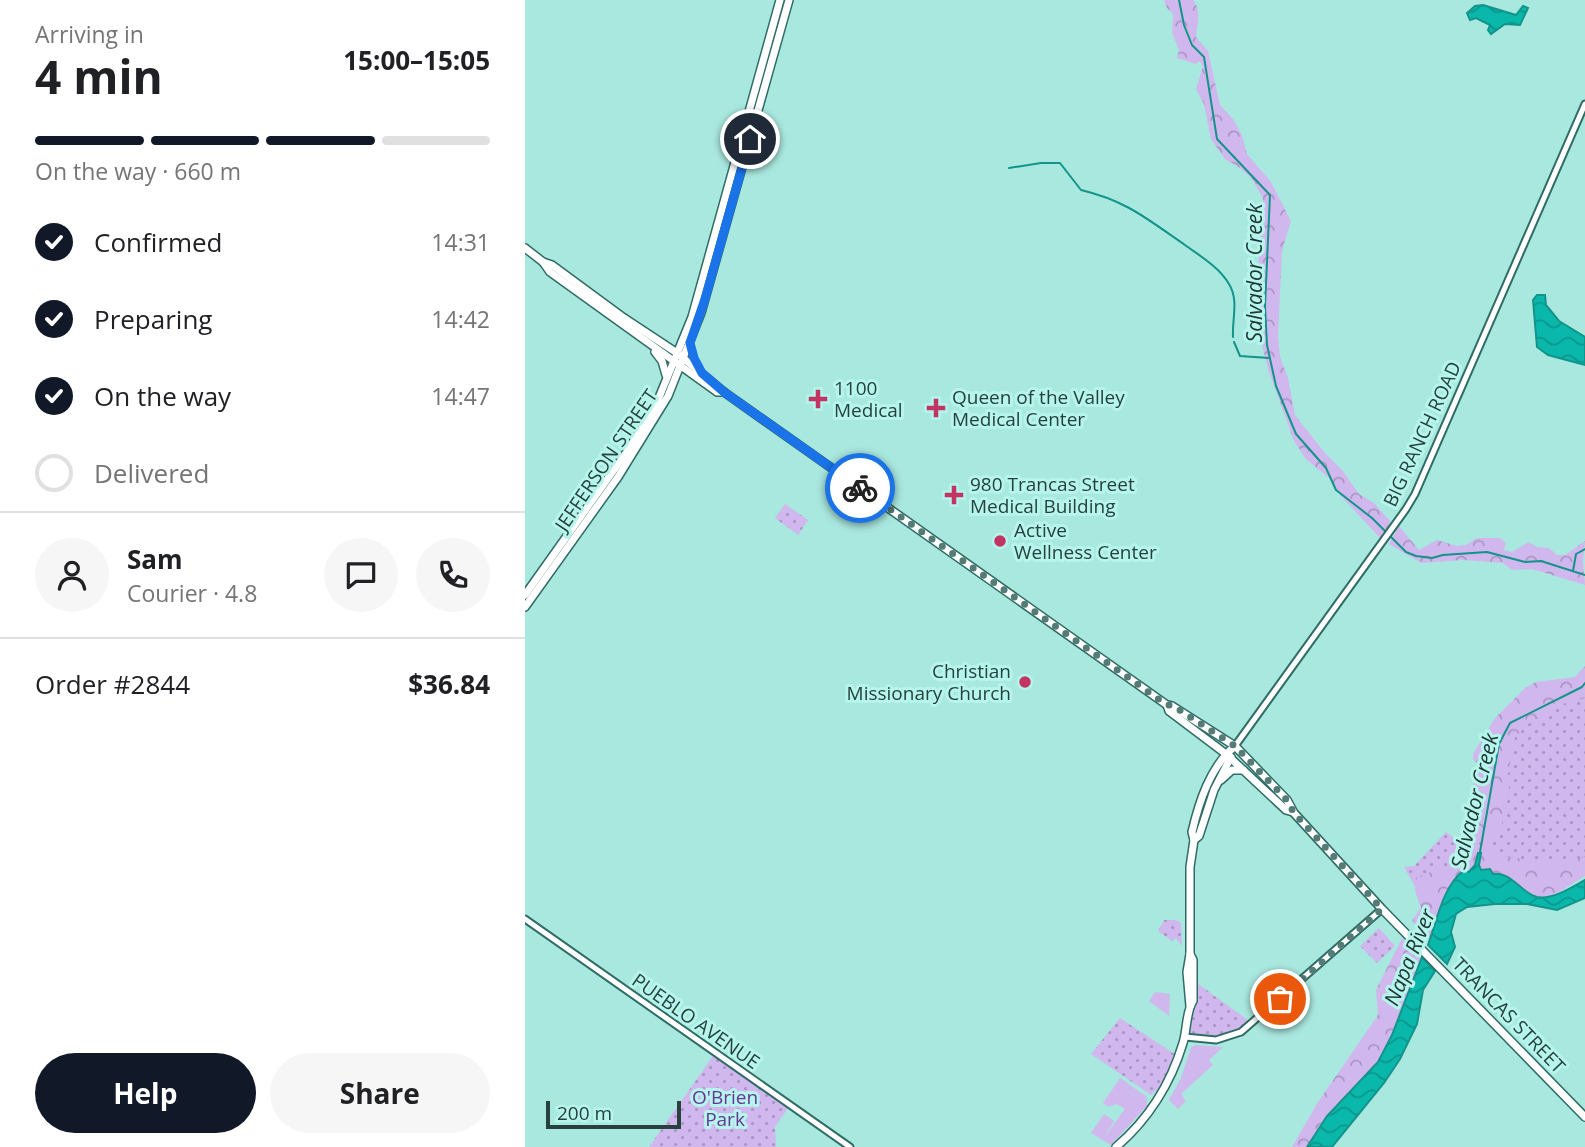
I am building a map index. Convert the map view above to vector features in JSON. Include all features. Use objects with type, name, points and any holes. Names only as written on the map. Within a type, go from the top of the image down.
[{"type":"main road","name":"JEFFERSON STREET","points":[[525,595],[640,432],[681,368],[685,335],[715,240],[780,0]]},
{"type":"main road","name":"JEFFERSON STREET","points":[[525,607],[650,428],[670,382],[673,362],[690,343],[789,0]]},
{"type":"main road","name":"TRANCAS STREET","points":[[525,248],[543,262],[550,272],[581,294],[681,355],[724,392],[1167,705],[1172,705],[1235,746],[1287,800],[1294,813],[1382,909],[1585,1118]]},
{"type":"main road","name":"TRANCAS STREET","points":[[543,262],[552,265],[681,368],[717,392],[724,392]]},
{"type":"main road","points":[[659,341],[671,343],[685,335]]},
{"type":"main road","points":[[648,343],[662,361],[670,382],[692,375]]},
{"type":"main road","points":[[690,343],[702,373]]},
{"type":"main road","name":"TRANCAS STREET","points":[[1167,705],[1169,711],[1228,756],[1286,810],[1294,813]]},
{"type":"main road","points":[[1192,727],[1214,751],[1218,765]]},
{"type":"main road","points":[[1194,840],[1199,836],[1215,786],[1235,746]]},
{"type":"main road","points":[[1116,1147],[1140,1123],[1158,1099],[1174,1070],[1185,1037],[1193,1001],[1194,981],[1190,954],[1190,867],[1194,840],[1192,832],[1202,800],[1218,765],[1228,756]]},
{"type":"main road","points":[[1215,786],[1234,769],[1243,770],[1252,777]]},
{"type":"main road","points":[[1200,829],[1198,824],[1204,803],[1202,800]]},
{"type":"street","name":"BIG RANCH ROAD","points":[[1235,746],[1389,534],[1423,478],[1585,104]]},
{"type":"street","points":[[1185,1037],[1216,1040],[1241,1032],[1382,909]]},
{"type":"street","name":"PUEBLO AVENUE","points":[[525,919],[850,1147]]},
{"type":"green space","points":[[1164,0],[1193,0],[1196,4],[1196,37],[1208,51],[1220,105],[1233,119],[1242,135],[1247,154],[1271,182],[1291,221],[1282,251],[1278,336],[1280,357],[1288,378],[1295,415],[1359,494],[1374,503],[1391,522],[1380,538],[1340,495],[1329,478],[1306,459],[1294,441],[1268,369],[1259,332],[1258,268],[1263,198],[1252,179],[1225,159],[1211,139],[1204,104],[1196,89],[1203,66],[1199,61],[1196,64],[1177,58],[1179,50],[1172,33],[1173,14]]},
{"type":"green space","points":[[785,504],[808,520],[798,535],[775,518]]},
{"type":"green space","points":[[1399,526],[1419,550],[1437,540],[1457,546],[1466,545],[1477,538],[1500,538],[1506,543],[1504,550],[1512,552],[1529,542],[1537,547],[1549,548],[1557,555],[1565,555],[1585,541],[1585,585],[1532,569],[1512,570],[1503,563],[1463,560],[1421,563],[1389,544]]},
{"type":"green space","points":[[1585,666],[1585,698],[1559,705],[1528,724],[1515,737],[1508,774],[1506,811],[1498,836],[1467,845],[1462,843],[1468,804],[1479,765],[1473,759],[1473,754],[1495,718],[1525,688],[1536,682],[1575,677]]},
{"type":"green space","points":[[1585,692],[1585,862],[1465,868],[1429,911],[1404,867],[1414,866],[1446,832],[1458,841],[1485,760],[1546,707]]},
{"type":"green space","points":[[1487,845],[1493,854],[1539,861],[1573,860],[1585,856],[1585,876],[1557,893],[1539,896],[1532,894],[1508,876],[1493,874],[1490,869],[1481,870],[1479,865],[1482,857],[1476,856],[1473,869],[1461,872],[1454,878],[1429,940],[1412,920],[1421,908],[1415,891],[1417,877],[1459,862],[1474,849]]},
{"type":"green space","points":[[1164,920],[1181,923],[1182,946],[1176,938],[1172,941],[1158,931]]},
{"type":"green space","points":[[1379,928],[1395,946],[1377,963],[1360,946]]},
{"type":"green space","points":[[1402,938],[1422,957],[1386,1048],[1378,1062],[1327,1116],[1307,1147],[1292,1147],[1318,1102],[1378,1015],[1376,990]]},
{"type":"green space","points":[[1194,981],[1252,1023],[1216,1040],[1188,1037]]},
{"type":"green space","points":[[1155,992],[1170,994],[1169,1016],[1149,1001]]},
{"type":"green space","points":[[1120,1018],[1176,1055],[1163,1084],[1151,1095],[1091,1054]]},
{"type":"green space","points":[[1195,1045],[1223,1047],[1209,1060],[1213,1065],[1181,1094],[1186,1101],[1178,1109],[1169,1100],[1181,1078],[1191,1048]]},
{"type":"green space","name":"O'Brien Park","points":[[715,1053],[790,1105],[775,1127],[776,1147],[649,1147]]},
{"type":"green space","points":[[1120,1078],[1147,1097],[1147,1106],[1111,1145],[1091,1133],[1104,1114],[1114,1121],[1103,1139],[1125,1109],[1116,1104],[1109,1107],[1103,1103]]},
{"type":"water","points":[[1483,5],[1516,15],[1523,6],[1528,8],[1520,25],[1505,24],[1491,34],[1488,30],[1490,25],[1476,18],[1470,20],[1467,13],[1475,6]]},
{"type":"water","points":[[1537,295],[1545,295],[1546,305],[1559,321],[1585,337],[1585,365],[1548,355],[1537,347],[1533,300]]},
{"type":"water","points":[[1478,853],[1481,853],[1481,870],[1490,869],[1493,874],[1511,879],[1531,895],[1549,897],[1585,880],[1585,898],[1557,910],[1527,904],[1467,907],[1456,914],[1451,932],[1455,947],[1447,964],[1428,945],[1446,894],[1464,870],[1469,872],[1475,865]]},
{"type":"water","points":[[1422,957],[1435,971],[1423,990],[1417,1024],[1400,1059],[1332,1147],[1307,1147],[1327,1116],[1378,1062],[1392,1035]]},
{"type":"waterway","name":"Salvador Creek","points":[[1179,0],[1184,25],[1192,45],[1204,57],[1217,139],[1270,195],[1265,306],[1267,345],[1276,386],[1296,434],[1326,468],[1336,490],[1372,518],[1406,552],[1432,558],[1487,552],[1525,562],[1541,561],[1585,575]]},
{"type":"waterway","points":[[1009,168],[1060,163],[1081,190],[1097,194],[1136,212],[1203,258],[1220,272],[1232,290],[1233,337]]},
{"type":"waterway","points":[[1234,342],[1240,356],[1269,358]]},
{"type":"waterway","points":[[1573,571],[1576,554],[1585,549]]},
{"type":"waterway","name":"Salvador Creek","points":[[1480,852],[1499,744],[1510,723],[1582,687],[1585,683]]},
{"type":"way so far","points":[[860,488],[1167,705],[1172,705],[1235,746],[1287,800],[1294,813],[1382,909],[1280,999]]},
{"type":"place","name":"1100 Medical","points":[[818,399]]},
{"type":"place","name":"Queen of the Valley Medical Center","points":[[936,408]]},
{"type":"place","name":"980 Trancas Street Medical Building","points":[[954,495]]},
{"type":"place","name":"Active Wellness Center","points":[[1000,541]]},
{"type":"place","name":"Christian Missionary Church","points":[[1025,682]]},
{"type":"route","points":[[750,139],[690,343],[694,358],[702,373],[718,384],[724,392],[860,488]]},
{"type":"water label","name":"Napa River","points":[[1409,957]]}]
